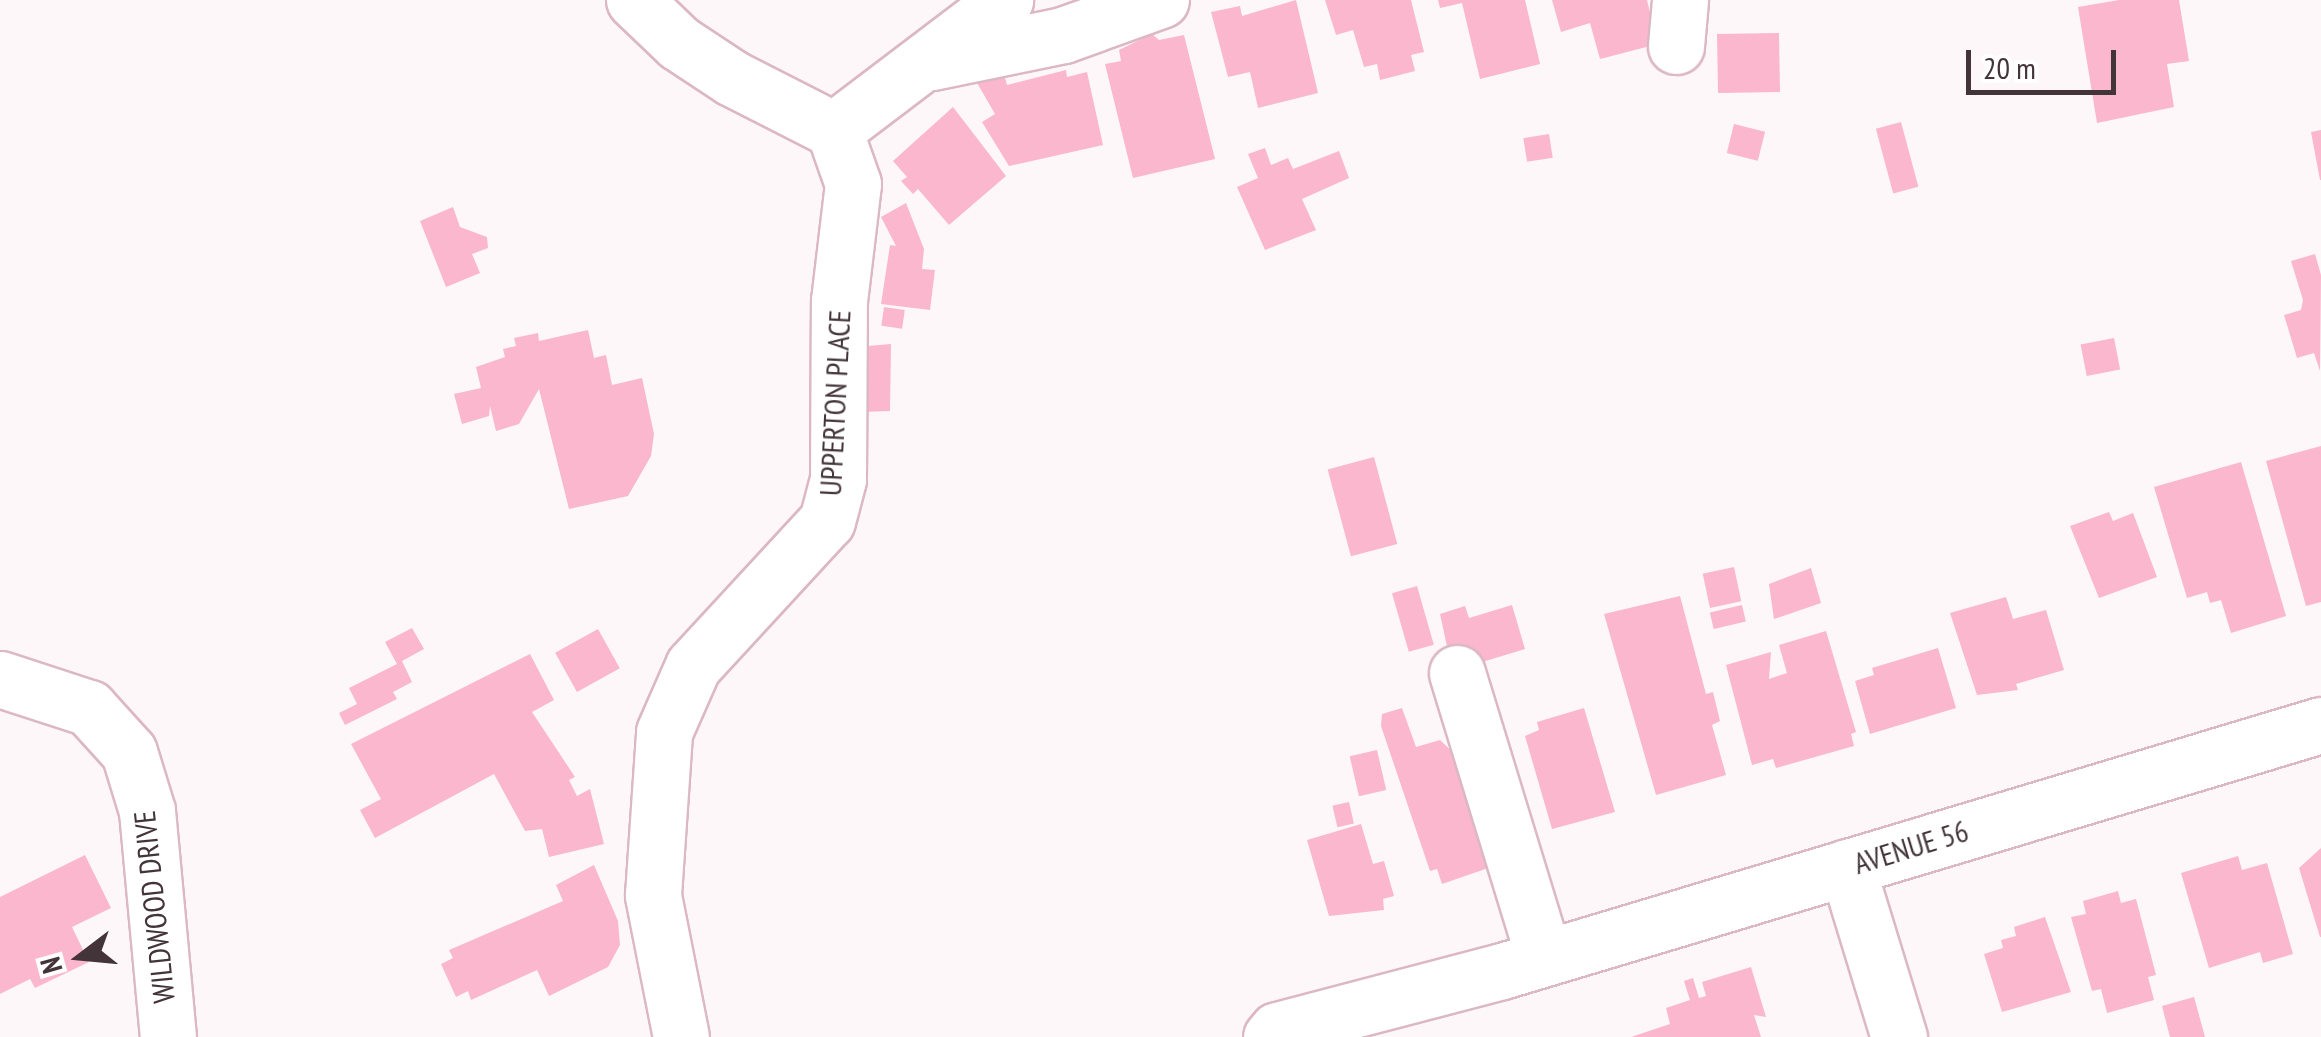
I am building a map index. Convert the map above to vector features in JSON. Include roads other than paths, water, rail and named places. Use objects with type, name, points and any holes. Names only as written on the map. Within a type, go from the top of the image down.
[{"type":"street","points":[[634,0],[679,43],[732,78],[834,130],[1006,0]]},
{"type":"street","points":[[921,64],[1062,36],[1160,0]]},
{"type":"street","name":"UPPERTON PLACE","points":[[680,1037],[653,896],[664,732],[693,666],[827,521],[838,479],[839,301],[853,184],[834,130]]},
{"type":"street","points":[[1457,673],[1523,964]]},
{"type":"street","name":"WILDWOOD DRIVE","points":[[0,680],[89,708],[129,752],[147,811],[168,1037]]},
{"type":"street","name":"AVENUE 56","points":[[1271,1037],[1276,1030],[1523,964],[2321,725]]},
{"type":"street","points":[[1847,867],[1899,1037]]}]
